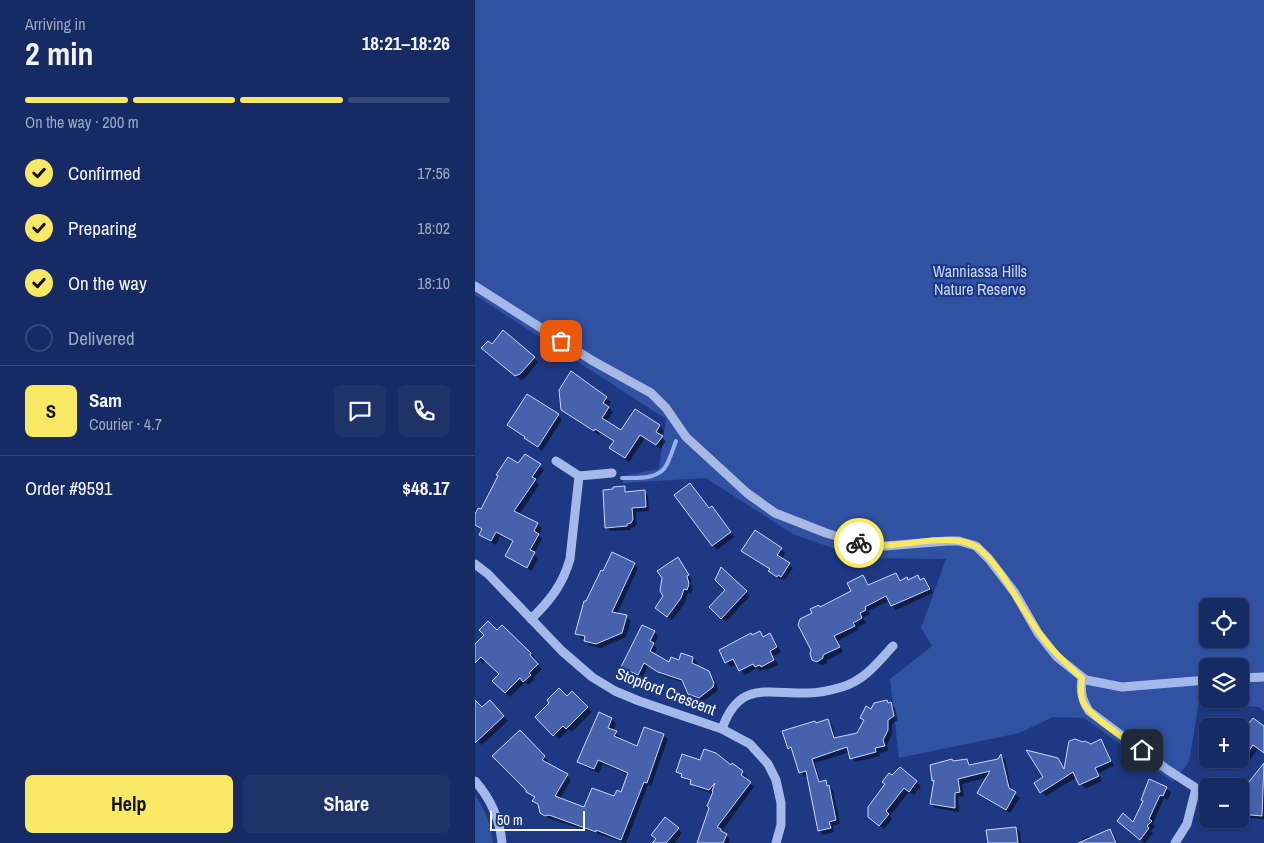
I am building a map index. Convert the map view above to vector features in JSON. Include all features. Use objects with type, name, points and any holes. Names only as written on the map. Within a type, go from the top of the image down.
[{"type":"street","points":[[475,286],[593,361],[651,393],[666,408],[686,437],[747,493],[775,513],[844,540],[863,544],[885,546],[959,541],[976,546],[989,559],[1009,586],[1057,657],[1082,678],[1122,687],[1199,681]]},
{"type":"street","points":[[556,462],[579,476],[612,473]]},
{"type":"street","points":[[531,618],[557,591],[567,570],[570,559],[579,476]]},
{"type":"street","name":"Stopford Crescent","points":[[475,564],[488,574],[573,661],[593,677],[639,701],[722,729],[750,744],[768,764],[776,780],[781,803],[781,825],[776,843]]},
{"type":"street","points":[[722,729],[731,709],[750,694],[765,691],[820,692],[843,687],[864,677],[893,646]]},
{"type":"street","points":[[1249,678],[1264,677]]},
{"type":"street","points":[[1082,678],[1080,690],[1083,702],[1089,711],[1168,770],[1197,788],[1187,824],[1175,843]]},
{"type":"street","points":[[475,781],[482,788],[494,810],[502,843]]},
{"type":"green space","name":"Wanniassa Hills Nature Reserve","points":[[475,0],[1264,0],[1264,711],[1259,707],[1249,706],[1249,658],[1199,658],[1199,701],[1189,762],[1173,782],[1084,718],[1053,717],[1019,733],[899,758],[890,679],[932,646],[921,628],[946,559],[861,558],[793,534],[706,478],[623,483],[623,476],[659,469],[666,419],[475,295]]},
{"type":"green space","points":[[475,795],[487,818],[493,843],[475,843]]},
{"type":"building","points":[[503,330],[535,357],[520,374],[515,376],[481,348],[488,341],[492,344]]},
{"type":"building","points":[[571,371],[607,397],[603,403],[609,407],[602,418],[621,430],[635,409],[660,425],[656,432],[663,436],[656,445],[640,435],[625,458],[609,448],[614,441],[561,410],[559,390]]},
{"type":"building","points":[[527,394],[559,414],[538,447],[507,425]]},
{"type":"building","points":[[525,454],[541,464],[532,477],[536,479],[514,511],[538,523],[534,531],[539,534],[530,550],[535,552],[527,568],[505,556],[513,541],[496,532],[491,541],[479,535],[482,529],[475,525],[475,514],[478,508],[481,509],[498,476],[496,475],[508,457],[518,463]]},
{"type":"building","points":[[690,483],[709,508],[712,506],[731,532],[712,546],[674,495]]},
{"type":"building","points":[[625,486],[625,492],[645,490],[646,507],[632,508],[633,519],[627,526],[605,528],[603,490]]},
{"type":"building","points":[[755,530],[782,548],[777,555],[790,563],[781,577],[778,575],[777,577],[768,571],[770,569],[741,551]]},
{"type":"building","points":[[612,552],[635,563],[612,612],[627,615],[622,633],[596,644],[584,641],[585,636],[575,634],[584,601],[586,601]]},
{"type":"building","points":[[678,557],[689,575],[687,576],[689,584],[687,590],[684,589],[681,598],[667,617],[655,608],[663,596],[660,591],[662,578],[657,571]]},
{"type":"building","points":[[721,567],[747,591],[721,619],[709,607],[725,590],[715,580]]},
{"type":"building","points":[[896,573],[900,581],[907,577],[908,580],[918,575],[920,580],[924,578],[930,589],[891,606],[886,596],[865,607],[866,610],[860,613],[862,618],[853,623],[855,626],[834,636],[840,647],[823,655],[823,658],[817,662],[812,660],[811,650],[798,625],[800,619],[812,613],[810,609],[819,605],[820,607],[851,591],[847,583],[863,575],[868,585]]},
{"type":"building","points":[[488,621],[497,630],[502,625],[531,653],[530,655],[538,664],[529,673],[531,675],[523,682],[520,678],[505,693],[492,681],[499,674],[481,657],[475,663],[475,644],[484,635],[479,630]]},
{"type":"building","points":[[642,625],[655,631],[650,641],[654,643],[650,651],[669,662],[671,657],[679,660],[681,653],[693,657],[692,663],[709,671],[714,683],[713,687],[699,698],[688,694],[682,680],[658,672],[644,663],[638,675],[621,667]]},
{"type":"building","points":[[760,631],[763,637],[770,633],[777,647],[770,651],[774,660],[761,667],[760,665],[755,667],[753,664],[739,671],[733,659],[725,663],[719,650],[751,633],[752,635]]},
{"type":"building","points":[[559,688],[567,696],[572,691],[588,707],[566,729],[563,726],[553,736],[535,717],[549,703],[547,700]]},
{"type":"building","points":[[475,700],[482,707],[490,700],[504,716],[475,743]]},
{"type":"building","points":[[887,700],[888,703],[891,702],[894,716],[888,720],[888,730],[883,740],[885,746],[875,748],[876,752],[850,759],[847,747],[812,759],[819,782],[826,780],[827,786],[829,785],[836,820],[829,822],[831,828],[818,831],[806,771],[799,773],[791,747],[788,749],[782,731],[828,719],[834,738],[857,733],[864,720],[860,718],[866,706],[871,709],[874,703]]},
{"type":"building","points":[[599,712],[612,718],[608,728],[617,731],[614,736],[637,746],[644,727],[664,734],[647,783],[644,782],[621,840],[596,830],[596,832],[540,813],[538,804],[532,801],[535,797],[526,792],[492,756],[520,730],[545,756],[542,760],[568,774],[555,796],[584,807],[592,788],[614,796],[617,790],[621,792],[628,773],[598,760],[594,769],[577,762]]},
{"type":"building","points":[[1253,718],[1264,726],[1264,753],[1253,745],[1249,751],[1249,723]]},
{"type":"building","points":[[1075,739],[1091,744],[1101,739],[1111,761],[1095,768],[1099,776],[1079,785],[1073,772],[1040,793],[1034,783],[1043,777],[1026,750],[1058,758],[1064,769],[1069,741]]},
{"type":"building","points":[[704,749],[716,753],[731,765],[732,763],[743,771],[741,775],[751,782],[717,827],[727,834],[723,843],[697,843],[715,783],[709,790],[690,784],[691,780],[681,777],[682,774],[676,772],[682,754],[700,760]]},
{"type":"building","points":[[1001,754],[1009,788],[1016,792],[1006,810],[977,793],[990,771],[958,779],[960,792],[955,793],[955,808],[930,804],[934,780],[932,781],[930,765],[952,759],[953,761],[967,759],[969,765],[998,759]]},
{"type":"building","points":[[1264,763],[1262,816],[1249,815],[1249,782]]},
{"type":"building","points":[[900,767],[917,781],[909,792],[904,788],[886,811],[889,814],[879,826],[868,817],[868,807],[885,784],[882,782],[889,773],[892,775]]},
{"type":"building","points":[[1149,779],[1167,787],[1163,796],[1160,795],[1149,819],[1152,821],[1147,826],[1149,828],[1140,840],[1117,821],[1123,813],[1133,822],[1143,801],[1141,800]]},
{"type":"building","points":[[665,817],[679,828],[666,843],[652,843],[656,839],[651,835]]},
{"type":"building","points":[[1016,827],[1018,843],[988,843],[986,830]]},
{"type":"building","points":[[1110,829],[1116,843],[1078,843]]},
{"type":"waterway","points":[[622,478],[647,477],[659,473],[667,464],[676,441]]},
{"type":"way so far","points":[[561,341],[651,393],[666,408],[673,421],[686,437],[761,504],[790,520],[844,540],[859,543]]},
{"type":"route","points":[[859,543],[885,546],[959,541],[976,546],[989,559],[1015,594],[1039,633],[1057,657],[1082,678],[1080,690],[1083,702],[1089,711],[1142,750]]}]
